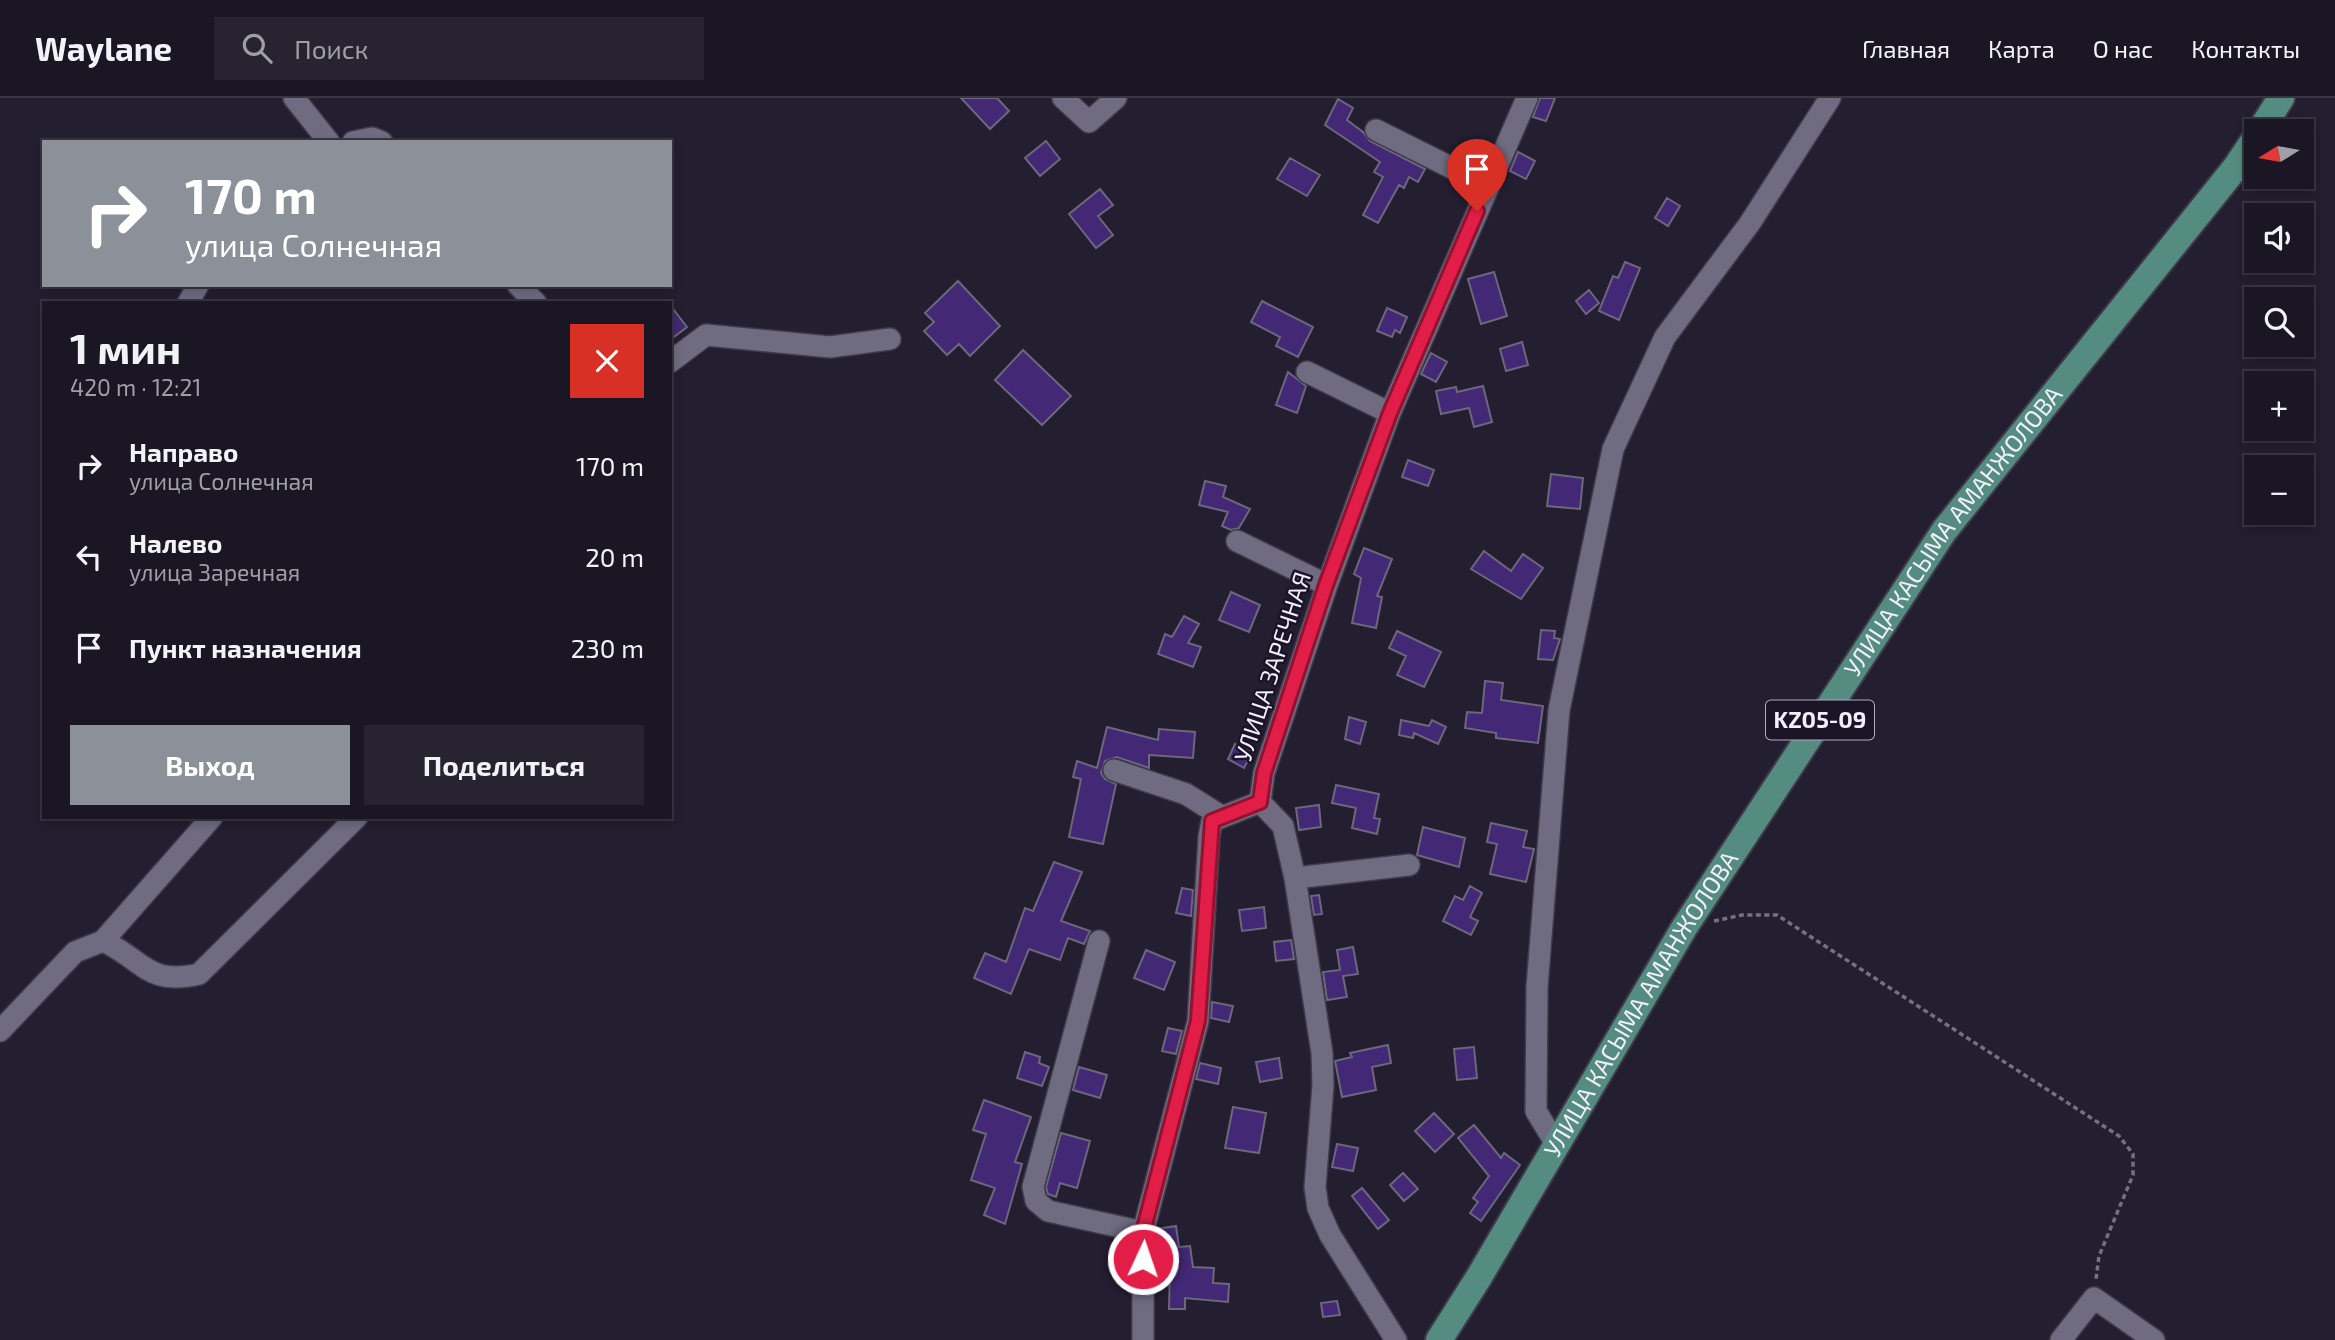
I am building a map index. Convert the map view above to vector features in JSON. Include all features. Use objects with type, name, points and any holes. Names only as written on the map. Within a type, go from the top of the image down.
[{"type":"main road","points":[[2268,119],[2281,98]]},
{"type":"main road","name":"УЛИЦА КАСЫМА АМАНЖОЛОВА","points":[[1439,1340],[1479,1277],[1684,928],[1944,531],[2244,155]]},
{"type":"street","points":[[294,98],[327,140]]},
{"type":"street","points":[[1063,98],[1089,122],[1116,98]]},
{"type":"street","name":"УЛИЦА ЗАРЕЧНАЯ","points":[[1396,1340],[1330,1235],[1318,1208],[1315,1187],[1323,1085],[1322,1053],[1295,878],[1283,826],[1260,802],[1264,773],[1326,585],[1390,413],[1527,98]]},
{"type":"street","points":[[1556,1144],[1536,1111],[1536,1042],[1537,987],[1559,710],[1613,449],[1665,337],[1750,223],[1830,98]]},
{"type":"street","points":[[1376,130],[1488,186]]},
{"type":"street","points":[[520,287],[534,301]]},
{"type":"street","points":[[672,360],[706,335],[830,347],[890,339]]},
{"type":"street","points":[[1307,372],[1390,413]]},
{"type":"street","points":[[1237,541],[1326,585]]},
{"type":"street","points":[[1114,770],[1186,794],[1220,816]]},
{"type":"street","points":[[1143,1340],[1143,1232],[1198,1021],[1212,821],[1260,802]]},
{"type":"street","points":[[0,1031],[75,952],[103,941],[210,819]]},
{"type":"street","points":[[103,941],[120,949],[155,976],[177,979],[198,974],[355,819]]},
{"type":"street","points":[[1295,878],[1409,865]]},
{"type":"street","points":[[1099,941],[1033,1187],[1036,1201],[1048,1211],[1143,1232]]},
{"type":"street","points":[[2061,1340],[2094,1298],[2154,1340]]},
{"type":"path","points":[[1684,928],[1742,915],[1777,915],[2119,1136],[2133,1154],[2133,1175],[2099,1256],[2094,1298]]},
{"type":"building","points":[[961,98],[997,98],[1009,111],[990,129]]},
{"type":"building","points":[[1540,98],[1555,98],[1546,121],[1533,117]]},
{"type":"building","points":[[1338,99],[1353,108],[1347,120],[1370,141],[1425,169],[1418,182],[1409,177],[1404,188],[1399,185],[1378,223],[1363,215],[1383,177],[1374,172],[1380,162],[1325,125]]},
{"type":"building","points":[[1046,141],[1060,159],[1040,176],[1025,158]]},
{"type":"building","points":[[1518,152],[1535,161],[1526,179],[1510,171]]},
{"type":"building","points":[[1290,158],[1320,175],[1307,196],[1277,179]]},
{"type":"building","points":[[1100,189],[1113,205],[1098,216],[1113,235],[1096,248],[1069,214]]},
{"type":"building","points":[[1667,198],[1680,206],[1668,226],[1655,218]]},
{"type":"building","points":[[1625,262],[1640,268],[1619,320],[1599,311],[1613,276],[1618,278]]},
{"type":"building","points":[[1494,272],[1507,316],[1481,324],[1468,279]]},
{"type":"building","points":[[958,281],[1000,326],[970,356],[959,344],[947,355],[924,331],[934,322],[925,313]]},
{"type":"building","points":[[1589,290],[1599,303],[1586,314],[1576,301]]},
{"type":"building","points":[[1262,301],[1313,327],[1298,357],[1276,346],[1280,337],[1251,322]]},
{"type":"building","points":[[672,308],[687,327],[672,338]]},
{"type":"building","points":[[1387,308],[1407,317],[1400,333],[1395,330],[1392,337],[1377,331]]},
{"type":"building","points":[[1522,342],[1528,365],[1506,371],[1500,349]]},
{"type":"building","points":[[1023,350],[1071,396],[1042,425],[995,380]]},
{"type":"building","points":[[1431,353],[1447,362],[1436,382],[1421,374]]},
{"type":"building","points":[[1288,372],[1306,386],[1297,413],[1276,405]]},
{"type":"building","points":[[1483,386],[1492,422],[1474,427],[1469,408],[1441,414],[1436,391],[1456,387],[1457,392]]},
{"type":"building","points":[[1408,460],[1434,470],[1428,486],[1402,477]]},
{"type":"building","points":[[1551,474],[1583,478],[1580,509],[1547,506]]},
{"type":"building","points":[[1205,481],[1226,486],[1223,497],[1250,509],[1239,528],[1231,530],[1222,526],[1228,512],[1199,505]]},
{"type":"building","points":[[1364,548],[1392,559],[1377,596],[1382,597],[1376,628],[1352,623],[1361,578],[1354,574]]},
{"type":"building","points":[[1484,551],[1511,571],[1523,554],[1543,568],[1521,599],[1471,569]]},
{"type":"building","points":[[1231,592],[1260,605],[1249,632],[1219,620]]},
{"type":"building","points":[[1184,616],[1199,624],[1188,643],[1201,647],[1193,667],[1158,654],[1165,634],[1172,637]]},
{"type":"building","points":[[1541,630],[1555,631],[1554,638],[1560,639],[1553,660],[1538,659]]},
{"type":"building","points":[[1397,631],[1441,652],[1424,687],[1397,675],[1406,656],[1389,648]]},
{"type":"building","points":[[1485,681],[1503,683],[1501,700],[1543,706],[1538,743],[1496,738],[1496,733],[1465,728],[1467,712],[1482,713]]},
{"type":"building","points":[[1349,717],[1366,722],[1360,744],[1345,739]]},
{"type":"building","points":[[1401,720],[1429,726],[1432,720],[1446,727],[1438,744],[1414,733],[1413,738],[1399,735]]},
{"type":"building","points":[[1107,727],[1158,740],[1159,729],[1195,732],[1193,758],[1149,755],[1149,768],[1117,757],[1105,761],[1101,773],[1105,779],[1116,784],[1103,844],[1069,837],[1081,779],[1073,777],[1077,761],[1097,768]]},
{"type":"building","points":[[1235,744],[1252,753],[1244,768],[1228,759]]},
{"type":"building","points":[[1336,785],[1379,794],[1374,818],[1380,819],[1377,834],[1352,828],[1356,808],[1332,803]]},
{"type":"building","points":[[1319,805],[1321,827],[1299,830],[1296,808]]},
{"type":"building","points":[[1491,823],[1527,831],[1523,847],[1534,849],[1526,882],[1490,874],[1497,844],[1487,842]]},
{"type":"building","points":[[1423,827],[1465,838],[1459,867],[1417,855]]},
{"type":"building","points":[[1054,862],[1082,872],[1061,921],[1090,931],[1084,944],[1068,938],[1060,960],[1029,949],[1011,994],[974,978],[985,953],[1006,962],[1025,908],[1033,911]]},
{"type":"building","points":[[1470,886],[1482,893],[1470,917],[1478,921],[1471,935],[1443,921],[1455,896],[1463,900]]},
{"type":"building","points":[[1182,888],[1193,890],[1191,916],[1176,913]]},
{"type":"building","points":[[1319,895],[1322,914],[1314,915],[1311,896]]},
{"type":"building","points":[[1264,907],[1266,928],[1242,931],[1239,910]]},
{"type":"building","points":[[1291,940],[1294,959],[1276,961],[1274,942]]},
{"type":"building","points":[[1353,947],[1358,974],[1343,976],[1347,997],[1327,1000],[1323,972],[1340,970],[1337,950]]},
{"type":"building","points":[[1146,950],[1175,962],[1164,990],[1134,978]]},
{"type":"building","points":[[1212,1002],[1233,1006],[1229,1022],[1211,1018]]},
{"type":"building","points":[[1168,1028],[1182,1031],[1176,1054],[1162,1051]]},
{"type":"building","points":[[1388,1045],[1391,1063],[1372,1067],[1376,1090],[1342,1097],[1335,1061],[1352,1057],[1350,1053]]},
{"type":"building","points":[[1474,1047],[1477,1078],[1457,1080],[1454,1049]]},
{"type":"building","points":[[1025,1052],[1040,1057],[1039,1063],[1049,1067],[1042,1086],[1017,1078]]},
{"type":"building","points":[[1279,1058],[1282,1078],[1260,1082],[1256,1062]]},
{"type":"building","points":[[1200,1063],[1221,1068],[1218,1084],[1196,1079]]},
{"type":"building","points":[[1079,1067],[1107,1075],[1100,1098],[1073,1090]]},
{"type":"building","points":[[984,1100],[1031,1117],[1015,1162],[1022,1164],[1005,1224],[984,1215],[995,1188],[971,1180],[986,1134],[973,1130]]},
{"type":"building","points":[[1233,1107],[1266,1113],[1259,1153],[1225,1148]]},
{"type":"building","points":[[1434,1113],[1454,1134],[1435,1152],[1415,1131]]},
{"type":"building","points":[[1474,1125],[1501,1158],[1504,1153],[1520,1165],[1481,1221],[1470,1213],[1478,1202],[1473,1198],[1489,1176],[1458,1138]]},
{"type":"building","points":[[1061,1133],[1090,1141],[1077,1188],[1060,1183],[1056,1197],[1048,1194],[1046,1187]]},
{"type":"building","points":[[1337,1144],[1358,1148],[1353,1171],[1332,1167]]},
{"type":"building","points":[[1403,1173],[1418,1189],[1404,1201],[1390,1185]]},
{"type":"building","points":[[1362,1188],[1389,1220],[1378,1229],[1352,1196]]},
{"type":"building","points":[[1176,1226],[1179,1247],[1190,1246],[1193,1267],[1214,1268],[1213,1283],[1229,1284],[1228,1302],[1185,1298],[1185,1309],[1169,1309],[1170,1265],[1156,1267],[1156,1234],[1157,1229]]},
{"type":"building","points":[[1337,1301],[1340,1315],[1323,1317],[1321,1303]]},
{"type":"route","points":[[1143,1259],[1143,1232],[1198,1021],[1212,821],[1260,802],[1264,773],[1326,585],[1390,413],[1477,211]]}]
